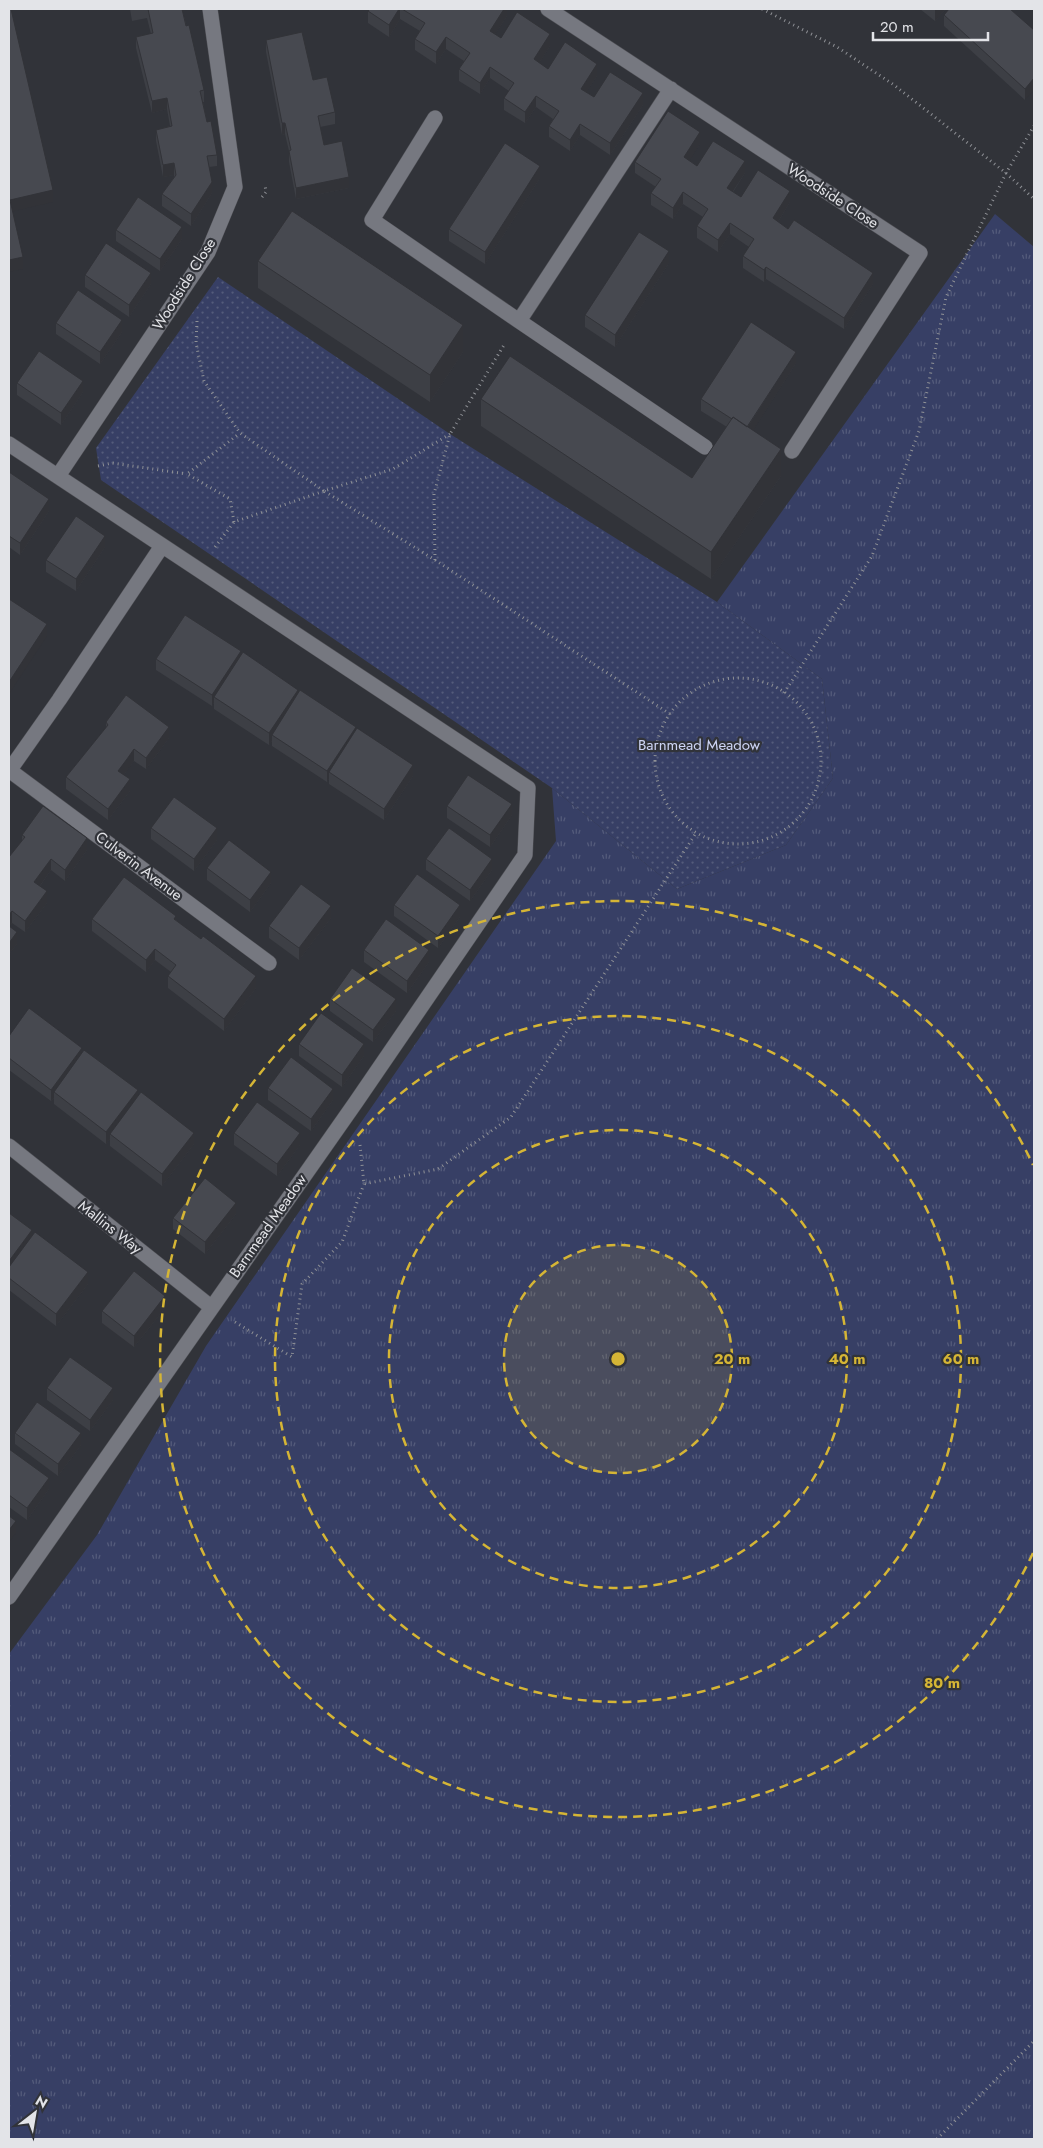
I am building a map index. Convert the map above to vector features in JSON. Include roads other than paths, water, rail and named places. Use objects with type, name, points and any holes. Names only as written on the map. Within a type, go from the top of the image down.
[{"type":"street","name":"Woodside Close","points":[[58,476],[208,252],[235,187],[210,9]]},
{"type":"street","name":"Woodside Close","points":[[548,9],[920,253],[792,451]]},
{"type":"street","points":[[519,322],[671,89]]},
{"type":"street","points":[[434,118],[372,220],[704,447]]},
{"type":"street","points":[[9,444],[162,546]]},
{"type":"street","name":"Barnmead Meadow","points":[[9,1597],[356,1102],[525,855],[528,788],[198,568],[162,546]]},
{"type":"street","name":"Culverin Avenue","points":[[162,546],[60,700],[9,770],[269,963]]},
{"type":"street","name":"Mallins Way","points":[[9,1146],[211,1307]]}]
